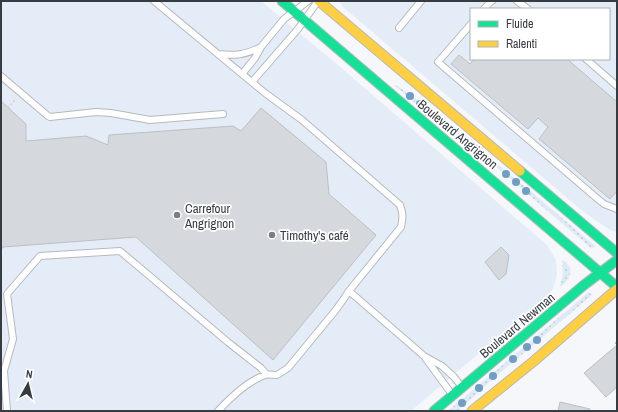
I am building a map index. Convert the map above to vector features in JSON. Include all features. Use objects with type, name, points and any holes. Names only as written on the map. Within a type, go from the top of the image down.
[{"type":"main road","name":"Boulevard Angrignon","points":[[282,1],[617,288]]},
{"type":"main road","name":"Boulevard Angrignon","points":[[318,1],[617,254]]},
{"type":"main road","name":"Boulevard Newman","points":[[434,411],[584,285],[617,260]]},
{"type":"main road","points":[[472,411],[534,361],[617,288]]},
{"type":"lane","points":[[154,1],[242,74],[302,120],[400,205],[403,212],[401,227],[349,291],[335,312],[288,368],[277,375],[266,374],[235,394],[218,411]]},
{"type":"lane","points":[[242,74],[255,58],[261,47],[284,19],[308,1]]},
{"type":"lane","points":[[252,82],[298,29],[318,1]]},
{"type":"lane","points":[[399,28],[421,1]]},
{"type":"lane","points":[[485,8],[492,1]]},
{"type":"lane","points":[[517,1],[527,8]]},
{"type":"lane","points":[[470,25],[438,62],[599,200],[604,204],[617,209]]},
{"type":"lane","points":[[218,54],[240,55],[253,52],[261,47]]},
{"type":"lane","points":[[587,60],[617,86]]},
{"type":"lane","points":[[1,76],[50,117],[104,112],[150,120],[223,114]]},
{"type":"lane","points":[[7,411],[4,371],[13,339],[7,294],[40,256],[120,251],[261,368],[266,374]]},
{"type":"lane","points":[[349,291],[424,356],[442,366],[462,387]]},
{"type":"lane","points":[[424,356],[453,395]]},
{"type":"path","points":[[8,108],[15,99]]},
{"type":"shaded area","name":"Carrefour Angrignon","points":[[1,1],[261,1],[547,245],[556,260],[557,275],[553,289],[411,411],[1,411]]},
{"type":"shaded area","points":[[339,1],[617,1],[617,232],[610,230],[585,213],[343,7]]},
{"type":"shaded area","points":[[396,85],[448,122],[595,246],[592,249],[495,166],[440,124],[395,86]]},
{"type":"shaded area","points":[[562,260],[569,266],[570,273],[567,281],[560,287],[563,274]]},
{"type":"shaded area","points":[[589,292],[592,295],[494,378],[458,411],[448,411]]},
{"type":"building","points":[[459,55],[470,64],[473,60],[568,60],[617,102],[617,191],[610,199],[539,139],[548,127],[538,118],[528,129],[451,64]]},
{"type":"building","name":"Carrefour Angrignon","points":[[1,101],[26,124],[26,141],[86,136],[108,145],[109,135],[233,126],[241,131],[261,108],[326,162],[329,194],[376,235],[273,360],[136,237],[3,247],[1,250]]},
{"type":"building","points":[[501,247],[509,255],[506,274],[499,280],[485,262]]},
{"type":"building","points":[[617,345],[617,387],[606,397],[584,373]]},
{"type":"building","points":[[560,402],[590,409],[589,411],[558,411]]},
{"type":"traffic: fast","points":[[282,1],[617,287]]},
{"type":"traffic: fast","points":[[520,171],[617,253]]},
{"type":"traffic: fast","points":[[434,411],[584,285],[617,260]]},
{"type":"traffic: slow","points":[[319,1],[520,171]]},
{"type":"traffic: slow","points":[[472,411],[534,361],[617,289]]},
{"type":"place","name":"Carrefour Angrignon","points":[[177,215]]},
{"type":"place","name":"Timothy's café","points":[[272,235]]}]
